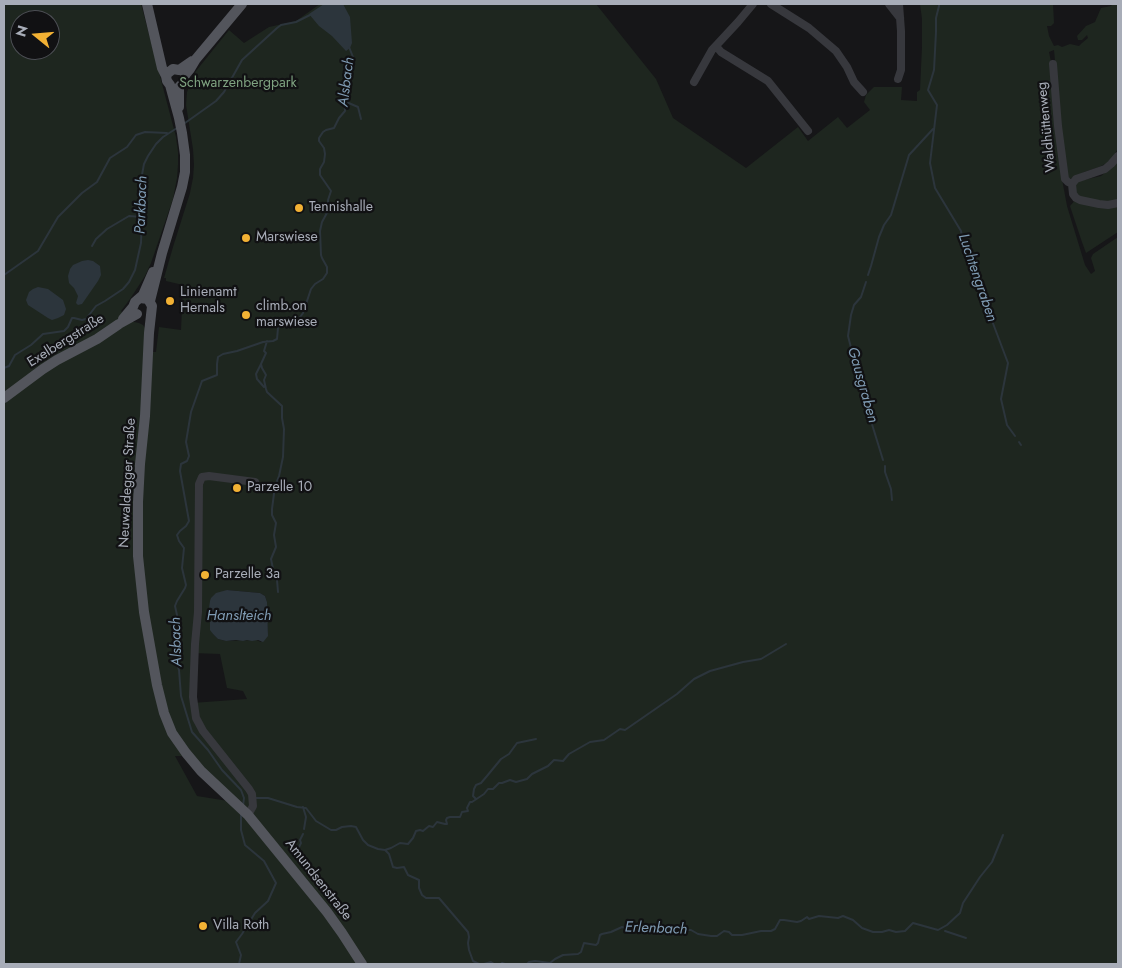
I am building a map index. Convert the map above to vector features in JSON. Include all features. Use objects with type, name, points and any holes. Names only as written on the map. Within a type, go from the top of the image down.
[{"type":"main road","points":[[145,299],[162,253],[185,172],[185,155],[175,77],[158,45],[147,4]]},
{"type":"main road","points":[[175,77],[190,69],[196,59],[242,4]]},
{"type":"main road","name":"Neuwaldegger Straße","points":[[145,299],[152,306],[141,312],[149,333],[145,416],[140,464],[138,542],[139,570],[151,653],[162,706],[172,733],[193,762],[247,814]]},
{"type":"main road","name":"Exelbergstraße","points":[[4,398],[57,360],[97,339],[141,312],[135,302],[145,299]]},
{"type":"main road","name":"Amundsenstraße","points":[[247,814],[327,912],[362,964]]},
{"type":"street","points":[[694,82],[712,50],[753,4]]},
{"type":"street","points":[[771,4],[809,28],[836,52],[847,67],[854,82],[863,92]]},
{"type":"street","points":[[889,4],[900,18]]},
{"type":"street","points":[[898,80],[901,70],[899,4]]},
{"type":"street","points":[[716,46],[721,52],[768,81],[808,131]]},
{"type":"street","name":"Waldhüttenweg","points":[[1053,64],[1058,126],[1065,178],[1072,184],[1073,194],[1080,200],[1108,205],[1118,203]]},
{"type":"street","points":[[1072,184],[1076,179],[1105,169],[1118,156]]},
{"type":"street","points":[[247,814],[253,806],[249,789],[202,731],[196,718],[193,697],[198,612],[199,484],[202,477],[209,476],[255,482]]},
{"type":"green space","name":"Schwarzenbergpark","points":[[4,4],[141,4],[176,137],[178,165],[173,199],[151,263],[145,276],[121,311],[130,321],[139,323],[145,328],[145,352],[156,352],[159,327],[181,330],[183,285],[166,281],[166,278],[164,278],[193,178],[193,149],[186,105],[187,92],[196,71],[229,30],[244,43],[269,27],[296,21],[320,4],[596,4],[656,79],[673,118],[746,168],[798,127],[808,141],[838,117],[847,128],[870,110],[864,102],[866,95],[874,87],[902,87],[901,100],[917,101],[917,92],[920,90],[922,47],[920,4],[1053,4],[1054,23],[1051,26],[1047,26],[1049,36],[1054,46],[1062,47],[1070,44],[1079,46],[1088,38],[1087,35],[1082,40],[1078,40],[1077,36],[1086,26],[1095,22],[1101,8],[1118,4],[1118,148],[1114,156],[1107,163],[1068,180],[1064,161],[1054,50],[1049,52],[1062,179],[1067,206],[1085,265],[1091,274],[1095,271],[1091,258],[1093,254],[1118,237],[1118,964],[4,964]],"holes":[[[227,590],[260,593],[265,596],[268,632],[261,642],[256,640],[226,641],[218,639],[213,634],[210,622],[214,619],[215,613]],[[192,653],[220,654],[227,688],[243,691],[247,699],[192,703]],[[175,756],[183,756],[228,801],[197,796]]]},
{"type":"green space","points":[[1118,162],[1118,232],[1086,253],[1070,206],[1078,197],[1073,187],[1079,181],[1101,176]]},
{"type":"water","points":[[324,4],[343,4],[350,17],[352,43],[346,51],[309,14]]},
{"type":"water","points":[[88,260],[100,266],[101,275],[82,304],[78,305],[76,303],[78,296],[69,283],[68,276],[73,265]]},
{"type":"water","points":[[38,287],[48,289],[63,300],[66,309],[64,315],[52,320],[28,305],[26,300],[29,292]]},
{"type":"water","name":"Hanslteich","points":[[227,590],[260,593],[265,596],[267,602],[268,636],[263,642],[258,640],[226,641],[218,639],[210,630],[210,622],[214,619],[215,613],[209,608],[211,598],[216,593]]},
{"type":"waterway","name":"Luchtengraben","points":[[939,4],[936,18],[934,70],[928,90],[937,105],[930,163],[935,188],[961,231],[963,244],[1008,363],[1001,399],[1007,425],[1015,436]]},
{"type":"waterway","name":"Parkbach","points":[[185,123],[216,101],[224,92],[242,60],[277,28],[310,15]]},
{"type":"waterway","name":"Alsbach","points":[[243,806],[244,798],[241,790],[222,770],[192,732],[181,696],[179,670],[176,661],[177,615],[175,606],[186,585],[182,568],[184,548],[177,535],[189,521],[180,471],[181,464],[187,461],[189,456],[186,442],[191,412],[202,381],[217,375],[218,357],[277,339],[278,328],[296,323],[303,313],[311,289],[327,273],[327,267],[321,255],[320,231],[328,211],[328,200],[331,191],[320,175],[325,154],[319,138],[323,132],[334,128],[345,111],[344,90],[350,78],[353,57],[349,47]]},
{"type":"waterway","points":[[344,101],[358,107],[361,119]]},
{"type":"waterway","name":"Parkbach","points":[[4,368],[9,366],[15,355],[31,345],[43,334],[64,331],[72,318],[86,319],[96,306],[123,289],[129,282],[135,270],[141,243],[141,180],[144,164],[156,144],[177,128]]},
{"type":"waterway","name":"Gausgraben","points":[[868,275],[879,237],[891,215],[909,155],[933,129]]},
{"type":"waterway","points":[[4,275],[38,251],[58,217],[82,193],[97,182],[110,158],[127,147],[136,135],[145,132],[167,133]]},
{"type":"waterway","points":[[92,246],[96,239],[107,229],[129,216],[142,217]]},
{"type":"waterway","name":"Gausgraben","points":[[866,282],[861,297],[854,305],[848,336],[863,395],[883,460]]},
{"type":"waterway","points":[[267,341],[264,351],[266,353],[261,364],[266,375],[264,380],[267,392],[282,406],[284,429],[283,457],[275,486],[272,509],[272,515],[276,523],[274,535],[276,547],[271,559],[277,580],[278,592]]},
{"type":"waterway","points":[[261,364],[256,374],[257,379],[264,387]]},
{"type":"waterway","name":"Gausgraben","points":[[885,466],[892,500]]},
{"type":"waterway","points":[[385,850],[400,843],[408,844],[416,831],[423,831],[429,826],[433,827],[437,822],[447,824],[446,820],[450,817],[460,817],[462,812],[468,811],[467,808],[470,802],[484,794],[488,789],[493,789],[499,783],[527,779],[554,760],[563,761],[569,754],[590,742],[604,740],[620,729],[625,730],[677,694],[694,679],[710,671],[761,659],[786,644]]},
{"type":"waterway","points":[[476,799],[473,796],[476,785],[481,783],[501,759],[509,754],[517,743],[536,739]]},
{"type":"waterway","name":"Erlenbach","points":[[254,798],[268,798],[306,808],[316,821],[331,830],[342,827],[356,827],[368,845],[385,850],[389,854],[393,867],[404,867],[408,875],[419,880],[419,888],[422,895],[426,898],[439,898],[468,932],[469,950],[473,961],[479,964]]},
{"type":"waterway","points":[[303,807],[306,817],[304,829]]},
{"type":"waterway","name":"Alsbach","points":[[239,964],[241,955],[236,942],[255,913],[268,901],[276,883],[264,861],[245,845],[241,830],[241,813]]},
{"type":"waterway","points":[[298,859],[300,840],[303,834]]},
{"type":"waterway","name":"Erlenbach","points":[[527,964],[535,961],[550,963],[563,955],[578,954],[581,952],[584,943],[596,945],[600,935],[622,927],[638,931],[645,931],[650,927],[668,928],[678,933],[682,930],[691,930],[698,934],[711,936],[717,936],[724,931],[732,935],[742,935],[771,931],[775,929],[780,920],[797,922],[807,917],[809,919],[819,916],[838,918],[843,916],[853,920],[862,928],[873,932],[905,931],[913,923],[938,930],[947,925],[960,913],[963,903],[992,862],[1003,835]]},
{"type":"waterway","points":[[945,931],[966,938]]},
{"type":"waterway","name":"Erlenbach","points":[[484,964],[491,962],[494,964]]},
{"type":"waterway","name":"Erlenbach","points":[[501,964],[505,964]]},
{"type":"place","name":"Tennishalle","points":[[299,208]]},
{"type":"place","name":"Marswiese","points":[[246,238]]},
{"type":"place","name":"Linienamt Hernals","points":[[170,301]]},
{"type":"place","name":"climb.on marswiese","points":[[246,315]]},
{"type":"place","name":"Parzelle 10","points":[[237,488]]},
{"type":"place","name":"Parzelle 3a","points":[[205,575]]},
{"type":"place","name":"Villa Roth","points":[[203,926]]}]
